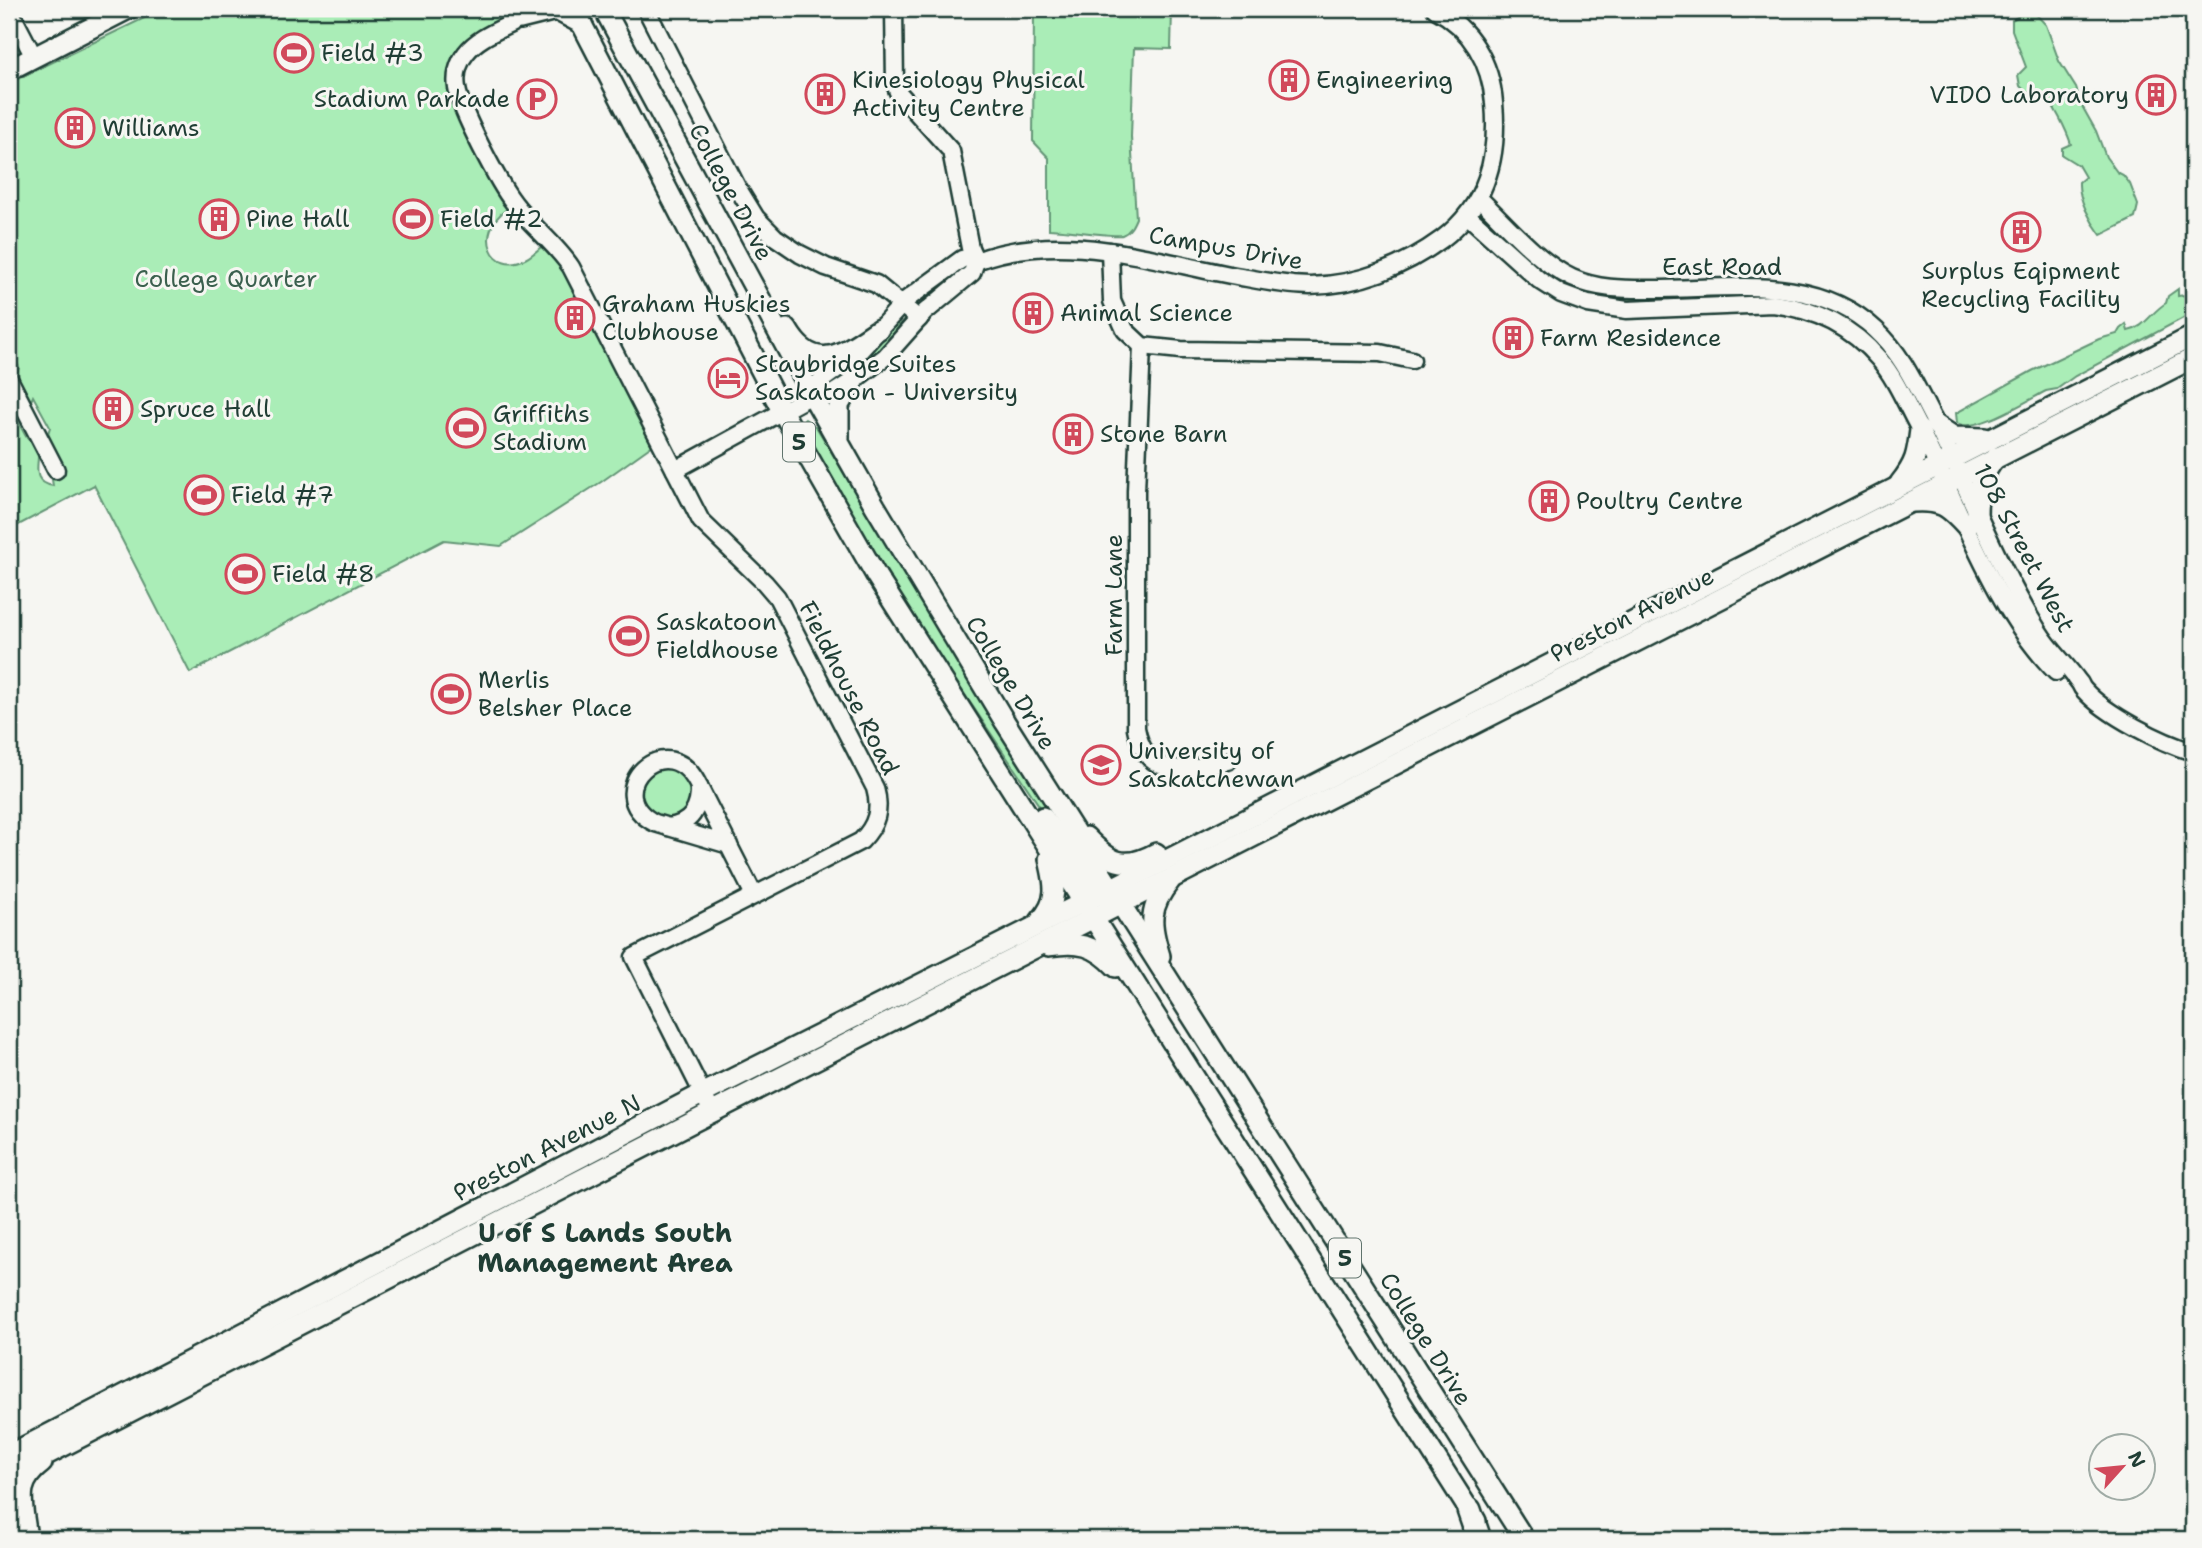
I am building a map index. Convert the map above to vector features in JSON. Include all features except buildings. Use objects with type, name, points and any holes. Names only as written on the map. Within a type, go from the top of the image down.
[{"type":"highway","points":[[1469,1510],[1479,1539]]},
{"type":"main road","points":[[9,70],[128,9]]},
{"type":"main road","name":"College Drive","points":[[604,9],[812,395],[998,711],[1065,816],[1138,990],[1488,1539]]},
{"type":"main road","points":[[525,14],[556,10],[578,16]]},
{"type":"main road","name":"College Drive","points":[[578,16],[782,411],[877,577],[1045,842],[1167,977],[1524,1539]]},
{"type":"main road","points":[[752,282],[775,307],[793,339],[808,352],[832,357],[879,329]]},
{"type":"main road","name":"Preston Avenue","points":[[1995,447],[2193,336]]},
{"type":"main road","name":"Preston Avenue","points":[[1102,903],[1172,878],[1949,470],[2193,358]]},
{"type":"main road","points":[[839,442],[837,412],[842,398],[855,380]]},
{"type":"main road","points":[[1928,427],[1995,447],[1979,484],[1972,522],[1941,503],[1902,494],[1928,427]]},
{"type":"main road","name":"Preston Avenue","points":[[1102,903],[1296,793],[1902,494]]},
{"type":"main road","points":[[877,577],[896,600],[1102,903],[1117,919],[1211,1047]]},
{"type":"main road","points":[[1065,816],[1101,853],[1125,863],[1150,856],[1216,823],[1296,793]]},
{"type":"main road","points":[[1034,927],[1046,914],[1055,897],[1055,884],[1045,842]]},
{"type":"main road","points":[[1167,977],[1154,937],[1153,909],[1157,896],[1172,878]]},
{"type":"main road","name":"Preston Avenue N","points":[[9,1455],[702,1094],[1034,927],[1102,903]]},
{"type":"main road","name":"Preston Avenue N","points":[[9,1474],[1031,949],[1102,903]]},
{"type":"main road","points":[[1031,949],[1079,943],[1108,959],[1138,990]]},
{"type":"main road","points":[[28,1535],[22,1494],[24,1481],[30,1471],[89,1432]]},
{"type":"street","points":[[9,9],[34,57]]},
{"type":"street","points":[[646,9],[737,187],[756,218],[775,237],[800,254],[826,267],[876,284],[919,319]]},
{"type":"street","points":[[894,9],[895,84],[898,92],[951,151],[968,239],[976,261]]},
{"type":"street","name":"Campus Drive","points":[[675,470],[812,395],[818,383],[849,361],[902,303],[962,259],[976,261],[1050,246],[1110,251],[1284,284],[1331,285],[1366,278],[1408,260],[1434,245],[1468,216],[1480,199],[1494,149],[1495,108],[1488,69],[1457,14],[1435,9]]},
{"type":"street","points":[[525,14],[478,41],[465,54],[456,80],[460,102],[505,191],[522,214],[557,248],[570,267],[675,470]]},
{"type":"street","name":"East Road","points":[[1480,199],[1545,260],[1558,270],[1585,283],[1615,290],[1782,288],[1809,293],[1838,303],[1867,322],[1900,357],[1928,427],[1949,470]]},
{"type":"street","name":"East Road","points":[[1468,216],[1539,280],[1561,294],[1588,304],[1627,310],[1773,304],[1811,311],[1822,316],[1849,332],[1878,358],[1928,427]]},
{"type":"street","points":[[1110,251],[1112,301],[1125,330],[1142,346],[1181,350],[1380,353],[1412,360]]},
{"type":"street","name":"Campus Drive","points":[[812,395],[825,397],[855,380],[893,350],[919,319],[972,273],[976,261]]},
{"type":"street","name":"Farm Lane","points":[[1142,346],[1136,491],[1136,728],[1143,751],[1158,765],[1178,769],[1228,761]]},
{"type":"street","points":[[9,379],[56,470]]},
{"type":"street","name":"Fieldhouse Road","points":[[675,470],[696,513],[707,528],[777,597],[879,805],[875,822],[861,841],[634,957],[712,1112]]},
{"type":"street","name":"108 Street West","points":[[1949,470],[2005,601],[2037,651],[2075,689],[2083,690],[2131,724],[2193,752]]},
{"type":"street","points":[[729,845],[646,819],[634,801],[633,785],[640,772],[654,762],[670,760],[687,769],[699,788],[729,845],[754,895]]},
{"type":"street","points":[[666,827],[679,825],[691,818],[698,806],[699,788]]},
{"type":"street","points":[[9,1499],[28,1535]]},
{"type":"green space","name":"College Quarter","points":[[163,9],[523,9],[480,33],[450,80],[451,99],[455,109],[507,209],[491,229],[491,249],[496,257],[513,262],[527,258],[543,245],[565,271],[653,445],[501,546],[444,540],[190,673],[94,485],[9,530],[9,403],[27,438],[37,450],[40,479],[53,486],[46,440],[50,427],[33,396],[29,406],[15,380],[19,367],[9,347],[9,83]]},
{"type":"green space","points":[[1034,9],[1172,9],[1171,49],[1134,48],[1131,137],[1136,218],[1129,230],[1122,235],[1049,229],[1049,158],[1033,141]]},
{"type":"green space","points":[[2027,11],[2033,11],[2046,25],[2059,61],[2076,88],[2106,157],[2130,184],[2138,205],[2135,218],[2101,235],[2089,217],[2079,189],[2079,182],[2085,177],[2078,165],[2062,155],[2062,148],[2071,144],[2059,117],[2047,98],[2026,92],[2020,86],[2018,75],[2026,67],[2012,30],[2012,20]]},
{"type":"green space","points":[[1489,217],[1558,277],[1755,293],[1755,296],[1668,303],[1618,302],[1593,298],[1571,291],[1541,274],[1485,221]]},
{"type":"green space","points":[[2178,289],[2178,296],[2184,295],[2191,307],[2187,316],[2075,376],[2057,389],[2046,391],[1988,420],[1976,424],[1957,423],[1956,413],[2032,371],[2099,339],[2117,334],[2126,324],[2128,331],[2139,327]]},
{"type":"green space","points":[[903,321],[904,325],[897,335],[879,354],[847,378],[824,389],[823,387]]},
{"type":"green space","points":[[805,419],[817,428],[887,545],[1079,850],[1085,874],[892,586],[802,429],[801,423]]},
{"type":"green space","points":[[666,765],[686,775],[695,799],[679,820],[659,819],[640,804],[643,778]]},
{"type":"place","name":"Field #3","points":[[294,53]]},
{"type":"place","name":"Engineering","points":[[1289,80]]},
{"type":"place","name":"Kinesiology Physical Activity Centre","points":[[825,94]]},
{"type":"place","name":"VIDO Laboratory","points":[[2156,95]]},
{"type":"place","name":"Stadium Parkade","points":[[537,99]]},
{"type":"place","name":"Williams","points":[[75,128]]},
{"type":"place","name":"Pine Hall","points":[[219,219]]},
{"type":"place","name":"Field #2","points":[[413,219]]},
{"type":"place","name":"Surplus Eqipment Recycling Facility","points":[[2021,232]]},
{"type":"place","name":"Animal Science","points":[[1033,313]]},
{"type":"place","name":"Graham Huskies Clubhouse","points":[[575,318]]},
{"type":"place","name":"Farm Residence","points":[[1513,338]]},
{"type":"place","name":"Staybridge Suites Saskatoon - University","points":[[728,378]]},
{"type":"place","name":"Spruce Hall","points":[[113,409]]},
{"type":"place","name":"Griffiths Stadium","points":[[466,428]]},
{"type":"place","name":"Stone Barn","points":[[1073,434]]},
{"type":"place","name":"Field #7","points":[[204,495]]},
{"type":"place","name":"Poultry Centre","points":[[1549,501]]},
{"type":"place","name":"Field #8","points":[[245,574]]},
{"type":"place","name":"Saskatoon Fieldhouse","points":[[629,636]]},
{"type":"place","name":"Merlis Belsher Place","points":[[451,694]]},
{"type":"place","name":"University of Saskatchewan","points":[[1101,765]]},
{"type":"district","name":"U of S Lands South Management Area","points":[[605,1248]]}]
